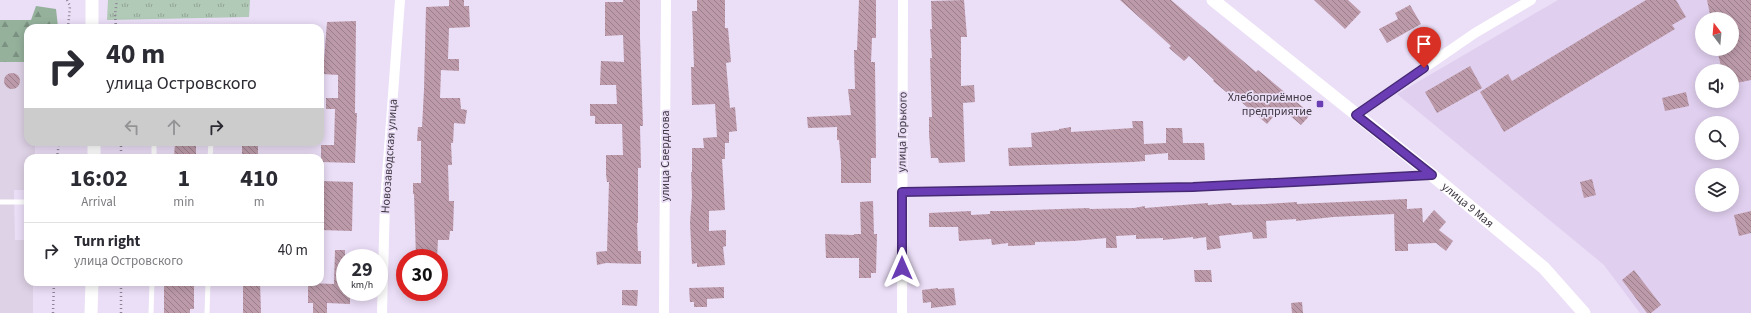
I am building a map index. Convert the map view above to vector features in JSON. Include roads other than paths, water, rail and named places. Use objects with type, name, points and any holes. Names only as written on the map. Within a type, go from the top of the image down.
[{"type":"street","points":[[92,0],[92,24]]},
{"type":"street","name":"Новозаводская улица","points":[[382,313],[385,202],[400,0]]},
{"type":"street","name":"улица Свердлова","points":[[664,313],[666,0]]},
{"type":"street","name":"улица Горького","points":[[902,313],[903,0]]},
{"type":"street","name":"улица 9 Мая","points":[[1213,0],[1432,175],[1544,268],[1584,313]]},
{"type":"street","points":[[1356,115],[1475,33],[1531,0]]},
{"type":"street","points":[[902,192],[1193,187],[1432,175]]},
{"type":"street","points":[[91,313],[92,286]]},
{"type":"lane","points":[[154,147],[154,154]]},
{"type":"lane","points":[[0,202],[24,202]]},
{"type":"lane","points":[[151,313],[152,286]]},
{"type":"lane","points":[[208,286],[208,313]]},
{"type":"place","name":"Хлебоприёмное предприятие","points":[[1320,104]]}]
